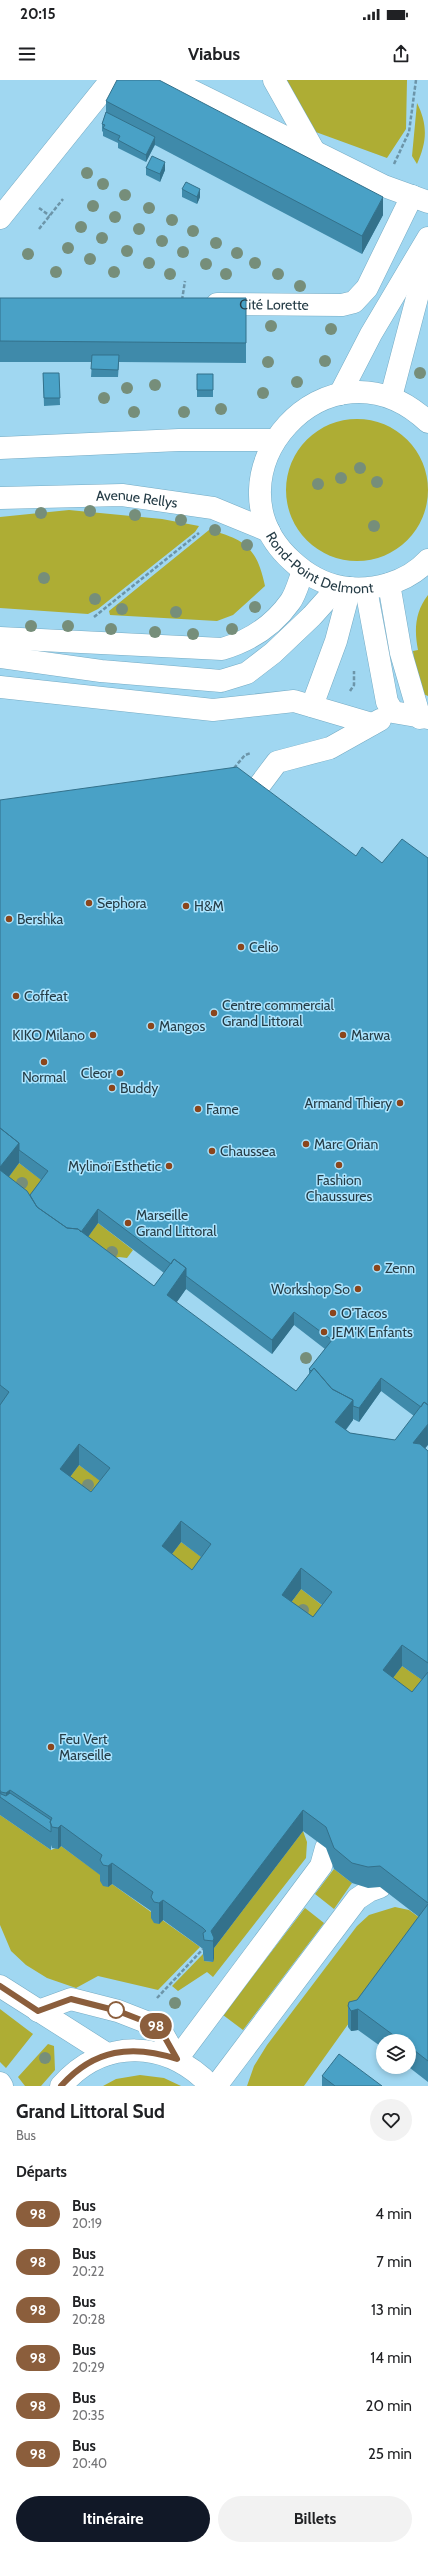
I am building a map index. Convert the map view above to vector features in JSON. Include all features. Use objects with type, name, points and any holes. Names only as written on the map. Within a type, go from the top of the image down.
[{"type":"street","points":[[0,218],[110,80]]},
{"type":"street","name":"Cité Lorette","points":[[170,80],[384,186],[420,199],[367,288],[354,302],[342,306],[182,303]]},
{"type":"street","points":[[274,80],[314,151]]},
{"type":"street","points":[[340,394],[371,334],[428,238]]},
{"type":"street","points":[[391,397],[428,256]]},
{"type":"street","name":"Rond-Point Delmont","points":[[428,422],[415,409],[391,397],[366,392],[340,394],[320,400],[302,410],[287,423],[274,440],[265,462],[261,485],[262,508],[269,530],[283,553],[303,571],[319,580],[351,588],[390,584],[408,576],[428,560]]},
{"type":"street","points":[[0,448],[179,440],[274,440]]},
{"type":"street","name":"Avenue Rellys","points":[[0,498],[122,495],[214,508],[269,530]]},
{"type":"street","points":[[0,638],[222,649],[243,642],[271,624],[290,602],[303,571]]},
{"type":"street","points":[[390,584],[401,653],[424,718]]},
{"type":"street","points":[[0,657],[101,671],[221,681],[247,673],[273,653],[312,616],[351,588]]},
{"type":"street","points":[[312,706],[332,653],[351,588]]},
{"type":"street","points":[[351,588],[385,694],[393,712]]},
{"type":"street","points":[[0,687],[213,710],[294,701],[372,724]]},
{"type":"street","points":[[259,786],[277,762],[330,748],[393,712],[424,718]]},
{"type":"street","points":[[177,2059],[309,1883],[321,1866],[333,1839]]},
{"type":"street","points":[[378,1865],[402,1884]]},
{"type":"street","points":[[216,2086],[357,1899],[369,1891],[380,1887]]},
{"type":"street","points":[[0,1969],[7,1991],[107,2054]]},
{"type":"street","points":[[38,2011],[71,1999],[118,2011],[159,2027],[177,2059]]},
{"type":"street","points":[[61,2086],[75,2070],[107,2054],[131,2050],[147,2051],[177,2059],[198,2072],[211,2086]]},
{"type":"path","points":[[384,186],[409,132],[416,80]]},
{"type":"path","points":[[39,230],[63,199]]},
{"type":"path","points":[[182,303],[184,281]]},
{"type":"path","points":[[93,617],[202,529]]},
{"type":"path","points":[[86,617],[101,618]]},
{"type":"path","points":[[150,1996],[156,1998],[203,1949]]},
{"type":"shaded area","points":[[286,80],[407,80],[406,129],[387,158],[313,131]]},
{"type":"shaded area","points":[[417,103],[421,111],[425,134],[423,148],[417,164],[412,156]]},
{"type":"shaded area","points":[[350,419],[364,419],[391,427],[412,445],[423,463],[427,476],[427,504],[420,524],[402,545],[391,553],[378,558],[364,561],[350,561],[323,553],[302,535],[294,524],[289,511],[286,497],[286,483],[294,456],[312,435],[323,427],[336,422]]},
{"type":"shaded area","points":[[69,510],[162,519],[199,526],[195,532],[98,609],[88,614],[0,608],[0,517]]},
{"type":"shaded area","points":[[209,530],[232,537],[248,547],[258,562],[262,573],[265,586],[233,615],[217,621],[110,615],[109,611]]},
{"type":"shaded area","points":[[428,595],[428,696],[419,689],[417,683],[414,670],[413,651],[418,650],[416,628],[418,615],[420,608]]},
{"type":"shaded area","points":[[19,1163],[48,1185],[32,1205],[3,1184]]},
{"type":"shaded area","points":[[98,1223],[133,1250],[127,1258],[119,1257],[112,1259],[81,1246]]},
{"type":"shaded area","points":[[79,1465],[110,1488],[91,1513],[60,1490]]},
{"type":"shaded area","points":[[181,1542],[211,1564],[192,1591],[162,1567]]},
{"type":"shaded area","points":[[301,1589],[332,1613],[313,1638],[282,1615]]},
{"type":"shaded area","points":[[402,1666],[428,1684],[412,1713],[383,1691]]},
{"type":"shaded area","points":[[0,1815],[51,1850],[61,1846],[102,1876],[108,1887],[112,1884],[200,1947],[158,1990],[98,1976],[76,1988],[47,1978],[26,1965],[11,1951],[0,1925]]},
{"type":"shaded area","points":[[303,1831],[307,1842],[306,1858],[213,1977],[207,1972],[178,1991],[172,1986],[203,1954],[204,1961],[213,1962],[211,1952]]},
{"type":"shaded area","points":[[334,1869],[352,1883],[334,1909],[315,1894]]},
{"type":"shaded area","points":[[395,1907],[409,1910],[428,1924],[349,2023],[304,2086],[247,2086],[254,2066],[267,2045],[357,1926],[369,1915]]},
{"type":"shaded area","points":[[305,1908],[324,1923],[243,2030],[223,2015]]},
{"type":"shaded area","points":[[0,2009],[33,2034],[6,2068],[0,2062]]},
{"type":"shaded area","points":[[48,2044],[54,2046],[55,2070],[41,2086],[25,2086],[18,2077]]},
{"type":"shaded area","points":[[140,2075],[164,2078],[181,2086],[103,2086],[116,2079]]},
{"type":"building","points":[[117,80],[159,80],[383,197],[362,236],[106,101]]},
{"type":"building","points":[[106,112],[155,137],[146,155],[118,140],[120,136],[103,128],[105,125],[102,124]]},
{"type":"building","points":[[152,156],[165,162],[160,174],[146,168]]},
{"type":"building","points":[[186,182],[200,189],[197,197],[182,189]]},
{"type":"building","points":[[0,298],[246,298],[246,343],[0,341]]},
{"type":"building","points":[[92,355],[119,355],[118,370],[91,369]]},
{"type":"building","points":[[43,373],[59,373],[60,398],[44,398]]},
{"type":"building","points":[[197,374],[213,374],[213,390],[197,390]]},
{"type":"building","name":"Centre commercial Grand Littoral","points":[[237,767],[356,856],[362,847],[382,863],[402,839],[428,858],[428,1405],[424,1402],[421,1407],[381,1378],[359,1408],[353,1406],[353,1400],[332,1389],[314,1368],[311,1371],[309,1369],[332,1340],[294,1312],[272,1340],[186,1276],[186,1268],[174,1259],[171,1264],[98,1209],[81,1232],[78,1229],[67,1228],[37,1207],[30,1195],[48,1171],[19,1150],[19,1143],[0,1128],[0,800]]},
{"type":"building","points":[[0,1128],[19,1143],[0,1167]]},
{"type":"building","points":[[0,1170],[27,1191],[37,1207],[67,1228],[78,1229],[154,1286],[174,1259],[186,1268],[167,1295],[296,1391],[314,1368],[332,1389],[353,1400],[335,1422],[350,1433],[395,1440],[424,1402],[428,1405],[428,1424],[413,1443],[420,1444],[428,1451],[428,1663],[402,1645],[383,1670],[412,1692],[428,1672],[428,1903],[380,1866],[368,1867],[352,1863],[334,1848],[326,1827],[303,1810],[211,1931],[214,1938],[213,1941],[204,1940],[203,1933],[206,1931],[203,1928],[163,1900],[159,1903],[154,1902],[151,1897],[153,1892],[112,1863],[108,1866],[103,1865],[100,1860],[102,1855],[61,1825],[58,1828],[52,1827],[50,1822],[52,1818],[10,1790],[6,1793],[1,1792],[0,1405],[9,1392],[0,1385]],"holes":[[[79,1444],[110,1468],[91,1492],[60,1469]],[[181,1521],[211,1544],[192,1570],[162,1546]],[[301,1568],[332,1592],[313,1617],[282,1595]]]},
{"type":"building","points":[[0,1792],[6,1796],[10,1793],[51,1820],[51,1832],[0,1797]]},
{"type":"building","points":[[428,1904],[428,2061],[416,2052],[416,2034],[392,2034],[358,2009],[351,2011],[348,2006],[349,2002],[357,2000]]},
{"type":"building","points":[[339,2054],[382,2086],[335,2086],[322,2076]]},
{"type":"bus line","name":"98","points":[[0,1986],[38,2011],[71,1999],[118,2011],[159,2027],[177,2059],[155,2052],[131,2050],[107,2054],[75,2070],[61,2086]]},
{"type":"place","name":"Sephora","points":[[89,903]]},
{"type":"place","name":"H&M","points":[[186,906]]},
{"type":"place","name":"Bershka","points":[[9,919]]},
{"type":"place","name":"Celio","points":[[241,947]]},
{"type":"place","name":"Coffeat","points":[[16,996]]},
{"type":"place","name":"Centre commercial Grand Littoral","points":[[214,1013]]},
{"type":"place","name":"Mangos","points":[[151,1026]]},
{"type":"place","name":"KIKO Milano","points":[[93,1035]]},
{"type":"place","name":"Marwa","points":[[343,1035]]},
{"type":"place","name":"Normal","points":[[44,1062]]},
{"type":"place","name":"Cleor","points":[[120,1073]]},
{"type":"place","name":"Buddy","points":[[112,1088]]},
{"type":"place","name":"Armand Thiery","points":[[400,1103]]},
{"type":"place","name":"Fame","points":[[198,1109]]},
{"type":"place","name":"Marc Orian","points":[[306,1144]]},
{"type":"place","name":"Chaussea","points":[[212,1151]]},
{"type":"place","name":"Fashion Chaussures","points":[[339,1165]]},
{"type":"place","name":"Mylinoï Esthetic","points":[[169,1166]]},
{"type":"place","name":"Marseille Grand Littoral","points":[[128,1223]]},
{"type":"place","name":"Zenn","points":[[377,1268]]},
{"type":"place","name":"Workshop So","points":[[358,1289]]},
{"type":"place","name":"O'Tacos","points":[[333,1313]]},
{"type":"place","name":"JEM'K Enfants","points":[[324,1332]]},
{"type":"place","name":"Feu Vert Marseille","points":[[51,1747]]}]
